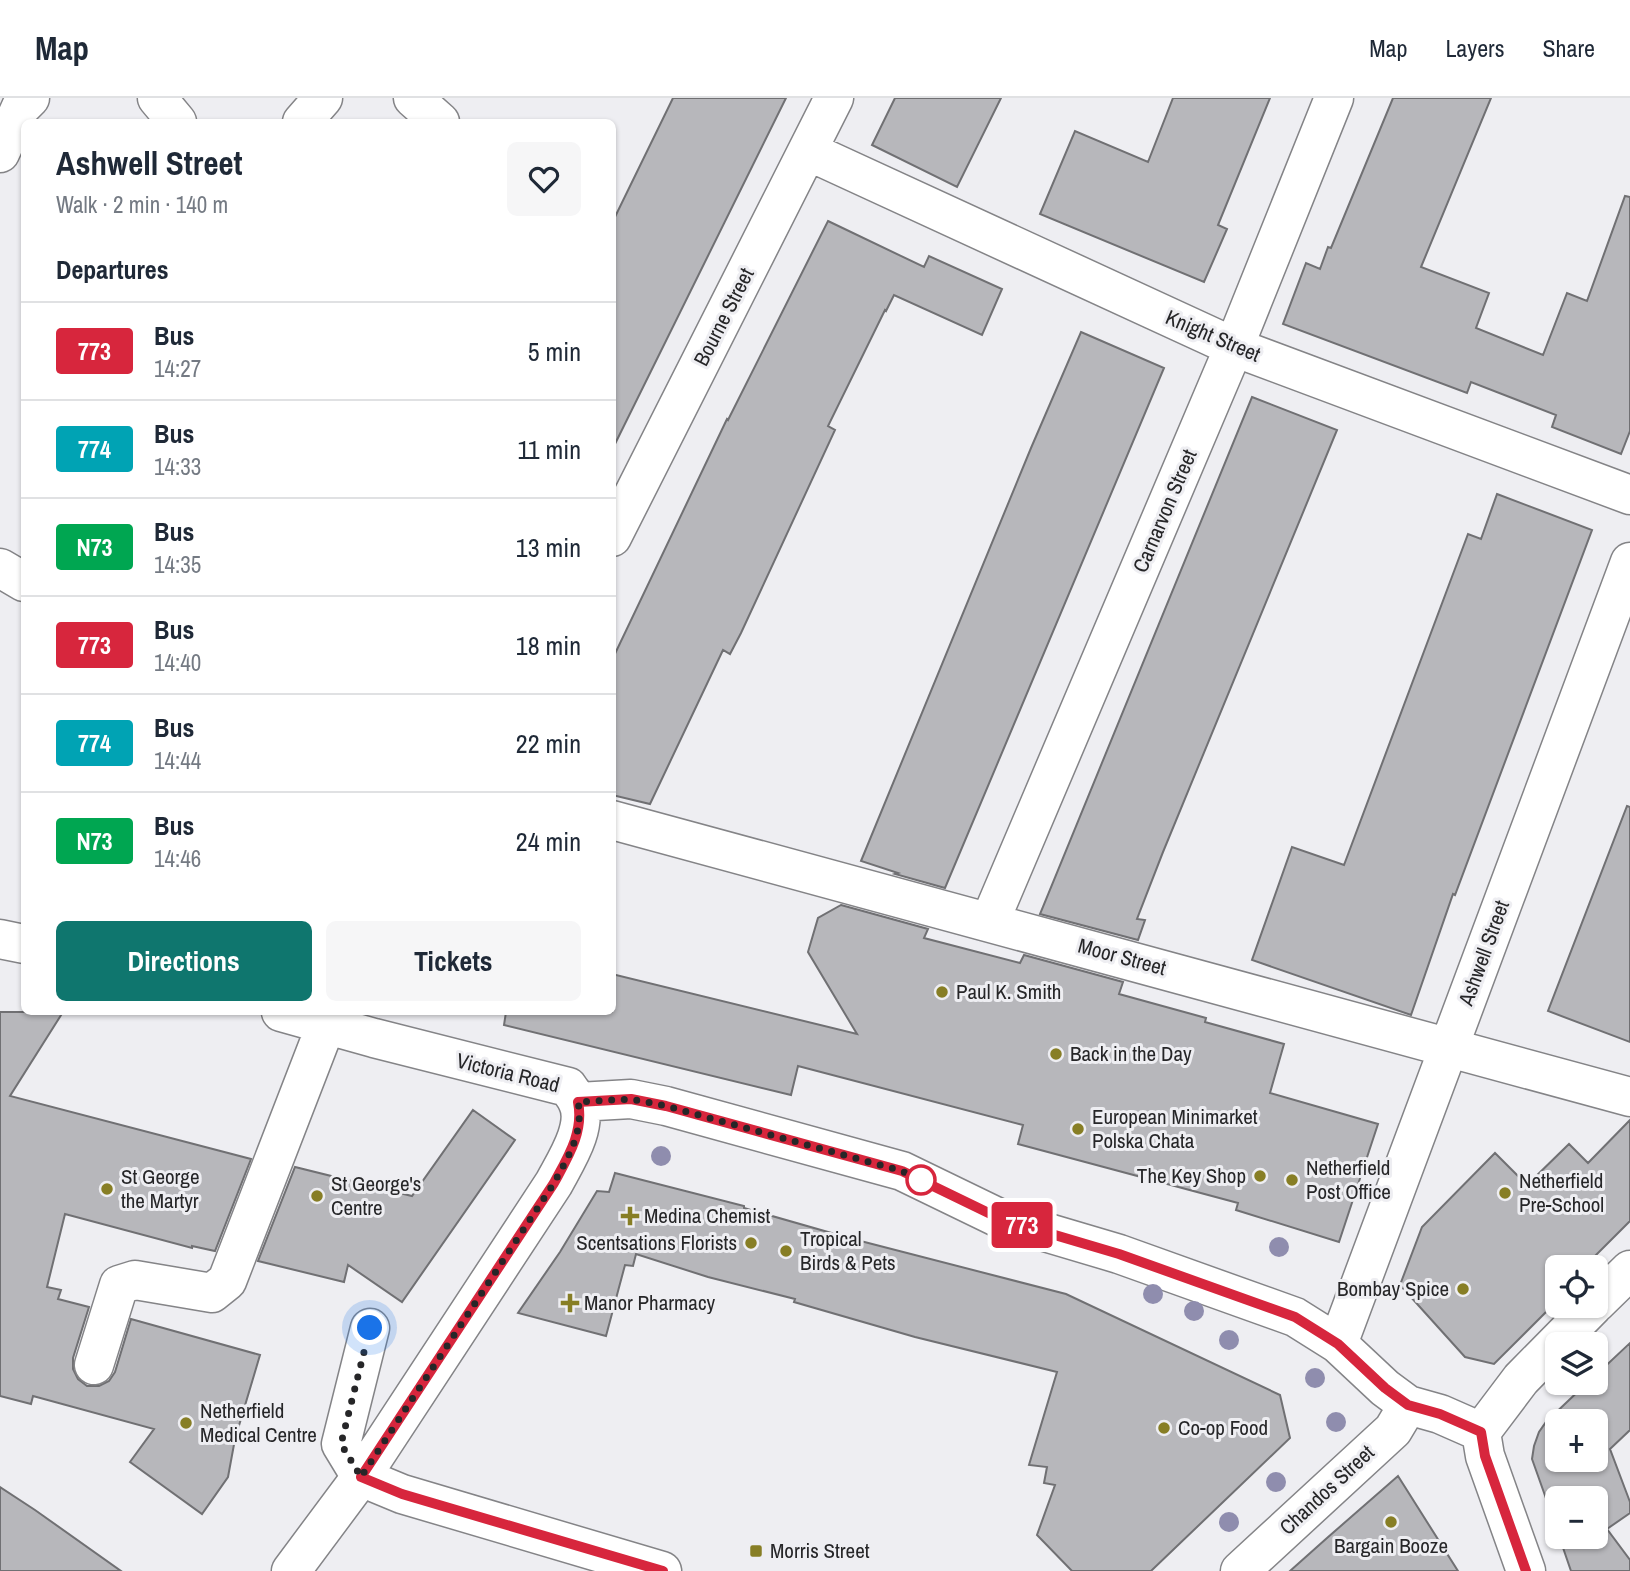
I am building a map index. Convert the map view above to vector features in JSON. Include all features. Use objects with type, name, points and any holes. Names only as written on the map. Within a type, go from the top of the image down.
[{"type":"street","points":[[0,153],[21,107],[30,98]]},
{"type":"street","points":[[157,98],[174,119]]},
{"type":"street","points":[[305,119],[323,98]]},
{"type":"street","points":[[413,98],[437,119]]},
{"type":"street","name":"Bourne Street","points":[[616,529],[834,98]]},
{"type":"street","name":"Carnarvon Street","points":[[990,922],[1234,347],[1334,98]]},
{"type":"street","name":"Knight Street","points":[[808,150],[1234,347],[1630,495]]},
{"type":"street","name":"Ashwell Street","points":[[1338,1344],[1630,562]]},
{"type":"street","points":[[0,568],[21,580]]},
{"type":"street","name":"Moor Street","points":[[616,821],[1630,1097]]},
{"type":"street","points":[[0,939],[21,943]]},
{"type":"street","name":"Victoria Road","points":[[291,1015],[568,1087],[578,1102],[631,1099],[666,1106],[902,1171],[1001,1219],[1119,1254],[1295,1317],[1338,1344],[1385,1388],[1408,1405],[1440,1414],[1481,1432]]},
{"type":"street","points":[[94,1365],[119,1286],[135,1280],[212,1293],[227,1281],[326,1025]]},
{"type":"street","points":[[292,1571],[361,1477],[554,1183],[572,1150],[581,1115],[578,1102]]},
{"type":"street","points":[[1608,1291],[1630,1270]]},
{"type":"street","points":[[1525,1571],[1485,1456],[1481,1432],[1521,1380],[1581,1318]]},
{"type":"street","points":[[370,1328],[341,1444],[361,1477],[402,1494],[662,1571]]},
{"type":"street","name":"Chandos Street","points":[[1240,1571],[1386,1436],[1408,1405]]},
{"type":"building","points":[[673,98],[786,98],[616,442],[616,215]]},
{"type":"building","points":[[895,98],[1001,98],[957,187],[872,145]]},
{"type":"building","points":[[1173,98],[1270,98],[1218,225],[1227,229],[1204,282],[1040,214],[1075,131],[1148,162]]},
{"type":"building","points":[[1393,98],[1491,98],[1421,267],[1489,293],[1476,328],[1543,355],[1567,293],[1587,301],[1625,196],[1630,197],[1630,431],[1621,454],[1552,427],[1556,415],[1471,382],[1467,393],[1283,324],[1306,263],[1320,269],[1328,247],[1331,248]]},
{"type":"building","points":[[828,221],[924,267],[929,256],[1002,289],[982,335],[894,295],[828,426],[835,430],[741,633],[730,654],[723,650],[650,804],[616,796],[616,652]]},
{"type":"building","points":[[1081,332],[1164,368],[945,888],[895,874],[898,873],[861,861]]},
{"type":"building","points":[[1252,397],[1337,430],[1163,852],[1137,919],[1145,920],[1138,940],[1040,914]]},
{"type":"building","points":[[1497,494],[1592,530],[1455,895],[1453,894],[1411,1015],[1252,960],[1292,847],[1344,865],[1468,534],[1481,539]]},
{"type":"building","points":[[1627,806],[1630,807],[1630,1042],[1548,1011]]},
{"type":"building","points":[[841,905],[928,929],[924,938],[1020,963],[1024,955],[1123,982],[1119,994],[1206,1018],[1205,1022],[1284,1044],[1270,1093],[1378,1124],[1339,1242],[1236,1210],[1238,1203],[1018,1144],[1023,1125],[798,1066],[791,1095],[504,1025],[506,1015],[616,1015],[616,975],[857,1034],[808,952],[818,918]]},
{"type":"building","points":[[0,1012],[61,1015],[10,1096],[251,1159],[215,1251],[192,1248],[65,1214],[47,1287],[61,1290],[58,1299],[89,1307],[73,1358],[73,1369],[78,1379],[87,1386],[99,1386],[109,1381],[115,1372],[131,1319],[260,1355],[235,1439],[228,1477],[202,1514],[130,1462],[154,1429],[33,1396],[31,1404],[0,1396]]},
{"type":"building","name":"St George's Centre","points":[[473,1110],[515,1140],[402,1302],[348,1265],[344,1282],[258,1261],[295,1167],[412,1196]]},
{"type":"building","points":[[1630,1120],[1630,1221],[1596,1255],[1545,1255],[1545,1313],[1494,1364],[1465,1357],[1400,1285],[1422,1227],[1495,1153],[1527,1185],[1569,1144],[1588,1163]]},
{"type":"building","points":[[615,1173],[744,1206],[849,1238],[1066,1294],[1280,1395],[1290,1438],[1151,1571],[1072,1571],[1037,1535],[1055,1485],[1044,1483],[1047,1467],[1029,1465],[1057,1372],[915,1337],[794,1302],[795,1299],[708,1277],[636,1254],[633,1266],[625,1265],[606,1336],[518,1313],[597,1191],[609,1192]]},
{"type":"building","points":[[1630,1343],[1630,1430],[1610,1449],[1630,1502],[1630,1513],[1608,1528],[1608,1486],[1545,1486],[1545,1496],[1532,1459],[1539,1432],[1545,1423],[1545,1472],[1608,1472],[1608,1409],[1560,1409],[1574,1395],[1608,1395],[1608,1364]]},
{"type":"building","name":"Bargain Booze","points":[[1398,1476],[1458,1571],[1290,1571],[1327,1538]]},
{"type":"building","points":[[0,1487],[35,1510],[121,1571],[0,1571]]},
{"type":"building","points":[[1608,1530],[1630,1560],[1630,1571],[1571,1571],[1563,1549],[1608,1549]]},
{"type":"bus line","name":"773","points":[[663,1571],[402,1494],[361,1477],[554,1183],[572,1150],[579,1128],[581,1115],[578,1102],[631,1099],[666,1106],[902,1171],[1001,1219],[1119,1254],[1295,1317],[1338,1344],[1385,1388],[1408,1405],[1440,1414],[1481,1432],[1485,1456],[1526,1571]]},
{"type":"place","name":"Paul K. Smith","points":[[942,992]]},
{"type":"place","name":"Back in the Day","points":[[1056,1054]]},
{"type":"place","name":"European Minimarket Polska Chata","points":[[1078,1129]]},
{"type":"place","name":"The Key Shop","points":[[1260,1176]]},
{"type":"place","name":"Netherfield Post Office","points":[[1292,1180]]},
{"type":"place","name":"St George the Martyr","points":[[107,1189]]},
{"type":"place","name":"Netherfield Pre-School","points":[[1505,1193]]},
{"type":"place","name":"St George's Centre","points":[[317,1196]]},
{"type":"place","name":"Medina Chemist","points":[[630,1216]]},
{"type":"place","name":"Scentsations Florists","points":[[751,1243]]},
{"type":"place","name":"Tropical Birds & Pets","points":[[786,1251]]},
{"type":"place","name":"Bombay Spice","points":[[1463,1289]]},
{"type":"place","name":"Manor Pharmacy","points":[[570,1303]]},
{"type":"place","name":"Netherfield Medical Centre","points":[[186,1423]]},
{"type":"place","name":"Co-op Food","points":[[1164,1428]]},
{"type":"place","name":"Bargain Booze","points":[[1391,1522]]},
{"type":"place","name":"Morris Street","points":[[756,1551]]},
{"type":"route","points":[[370,1328],[341,1444],[361,1477],[554,1183],[572,1150],[579,1128],[581,1115],[578,1102],[631,1099],[666,1106],[902,1171],[926,1183],[921,1180]]}]
